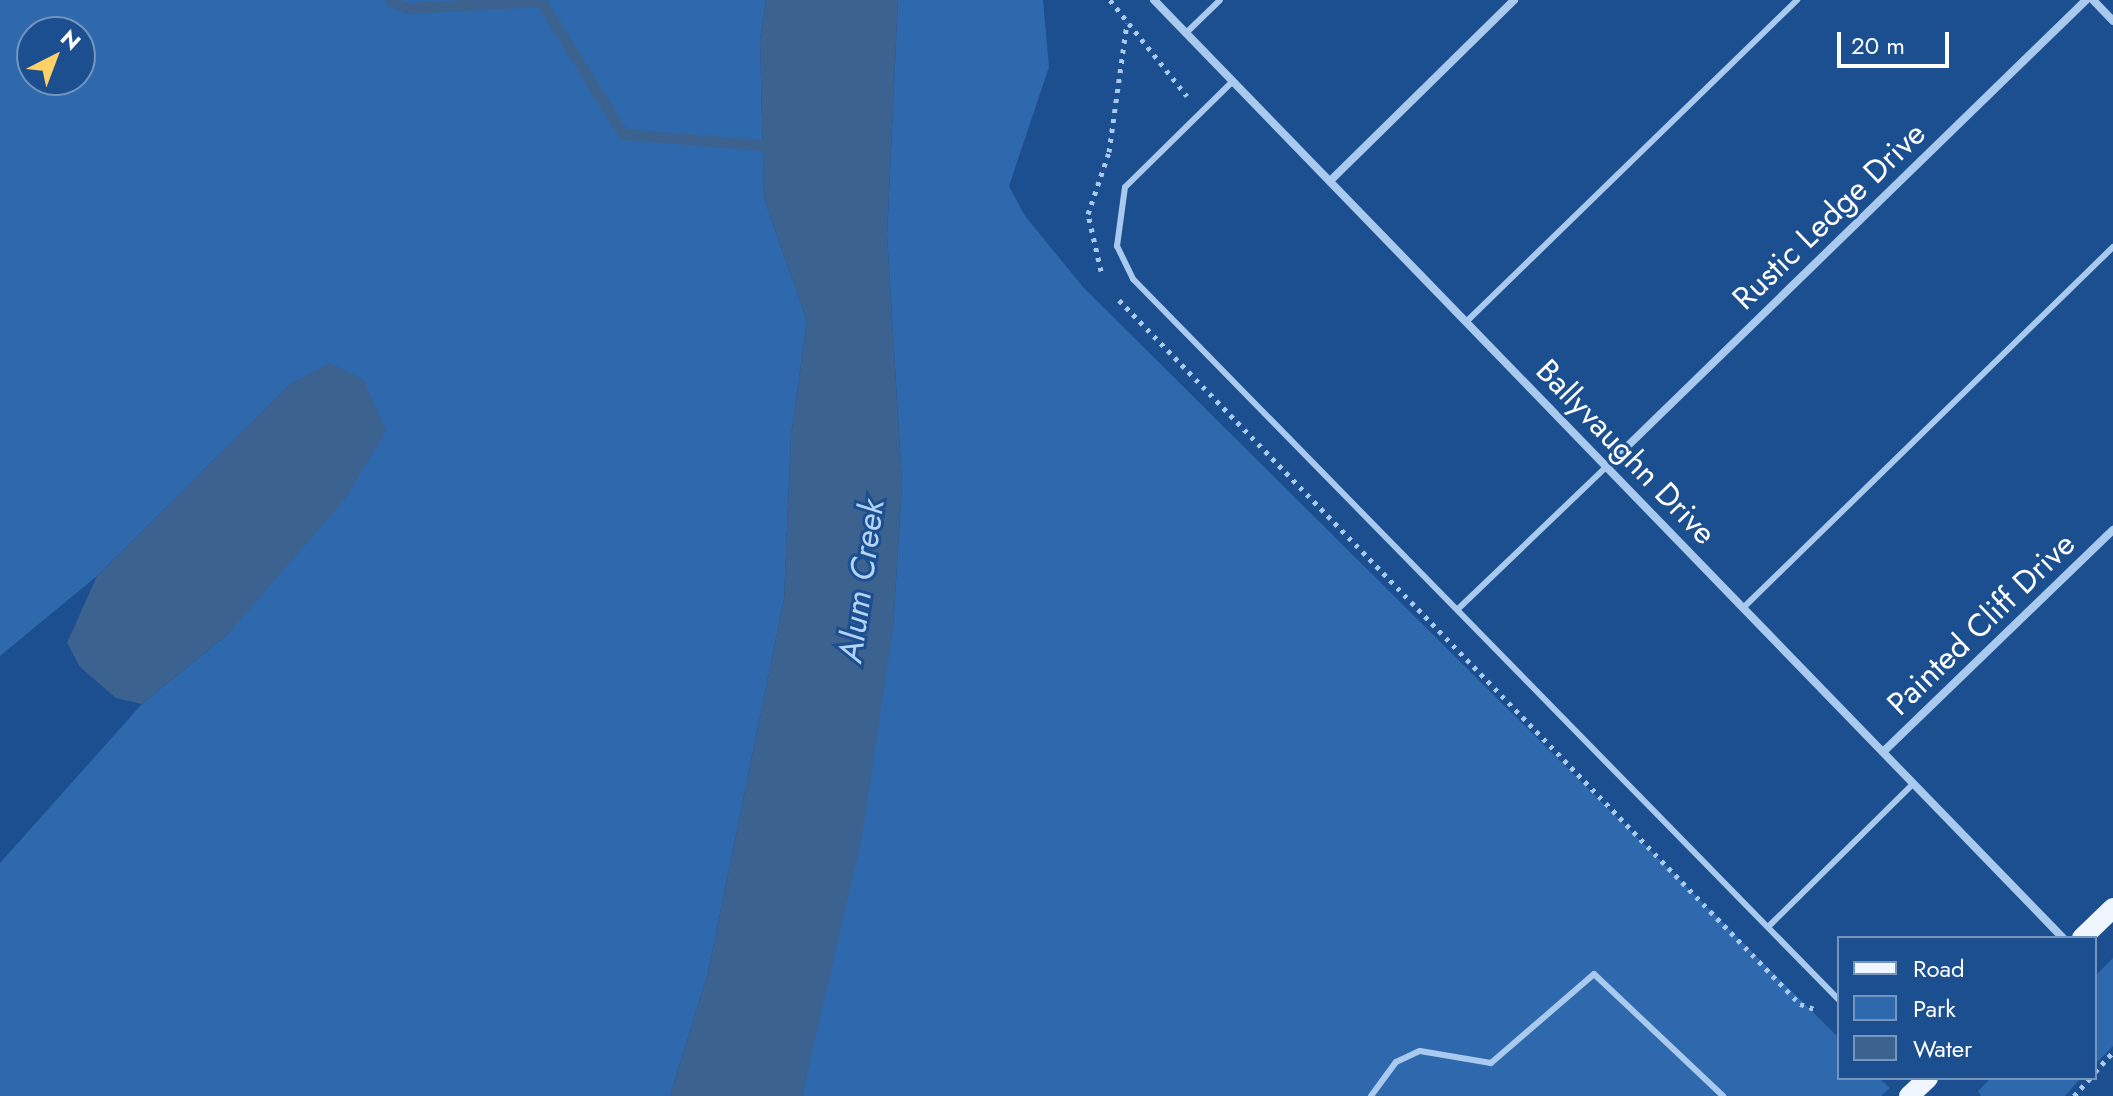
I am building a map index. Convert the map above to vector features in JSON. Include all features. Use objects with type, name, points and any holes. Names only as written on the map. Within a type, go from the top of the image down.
[{"type":"main road","points":[[2084,936],[2113,908]]},
{"type":"main road","points":[[1909,1096],[1926,1080]]},
{"type":"street","name":"Ballyvaughn Drive","points":[[1154,0],[2061,936]]},
{"type":"street","points":[[1330,181],[1514,0]]},
{"type":"street","name":"Rustic Ledge Drive","points":[[1606,467],[2086,0]]},
{"type":"street","points":[[2093,0],[2113,21]]},
{"type":"street","name":"Painted Cliff Drive","points":[[1883,752],[2113,530]]},
{"type":"lane","points":[[1186,33],[1220,0]]},
{"type":"lane","points":[[1466,322],[1797,0]]},
{"type":"lane","points":[[1233,81],[1125,187],[1117,246],[1133,279],[1837,998]]},
{"type":"lane","points":[[1743,608],[2113,247]]},
{"type":"lane","points":[[1458,609],[1606,467]]},
{"type":"lane","points":[[1769,926],[1913,784]]},
{"type":"lane","points":[[1371,1096],[1396,1062],[1420,1051],[1491,1063],[1594,974],[1723,1096]]},
{"type":"path","points":[[1110,0],[1201,112]]},
{"type":"path","points":[[2097,1070],[2113,1052]]},
{"type":"path","points":[[2074,1096],[2088,1080]]},
{"type":"green space","points":[[0,0],[766,0],[760,40],[764,198],[807,321],[791,436],[784,599],[708,973],[670,1096],[0,1096],[0,863],[142,704],[228,634],[289,385],[97,576],[0,656]]},
{"type":"green space","points":[[898,0],[1043,0],[1049,67],[1009,186],[1025,216],[1084,288],[1837,1036],[1837,1080],[1881,1080],[1890,1088],[1881,1096],[802,1096],[893,629],[902,483],[887,235]]},
{"type":"green space","points":[[2113,958],[2113,1046],[2097,1062],[2097,974]]},
{"type":"green space","points":[[1989,1080],[2079,1080],[2065,1096],[1981,1096],[1978,1091]]},
{"type":"water","name":"Alum Creek","points":[[766,0],[898,0],[887,235],[902,483],[893,629],[862,837],[802,1096],[670,1096],[708,973],[784,599],[791,436],[807,321],[764,198],[760,40]]},
{"type":"water","points":[[330,363],[364,380],[386,431],[346,498],[228,634],[142,704],[116,698],[80,667],[67,643],[97,576],[289,385]]},
{"type":"waterway","points":[[390,0],[407,8],[541,1],[623,134],[762,145]]}]
